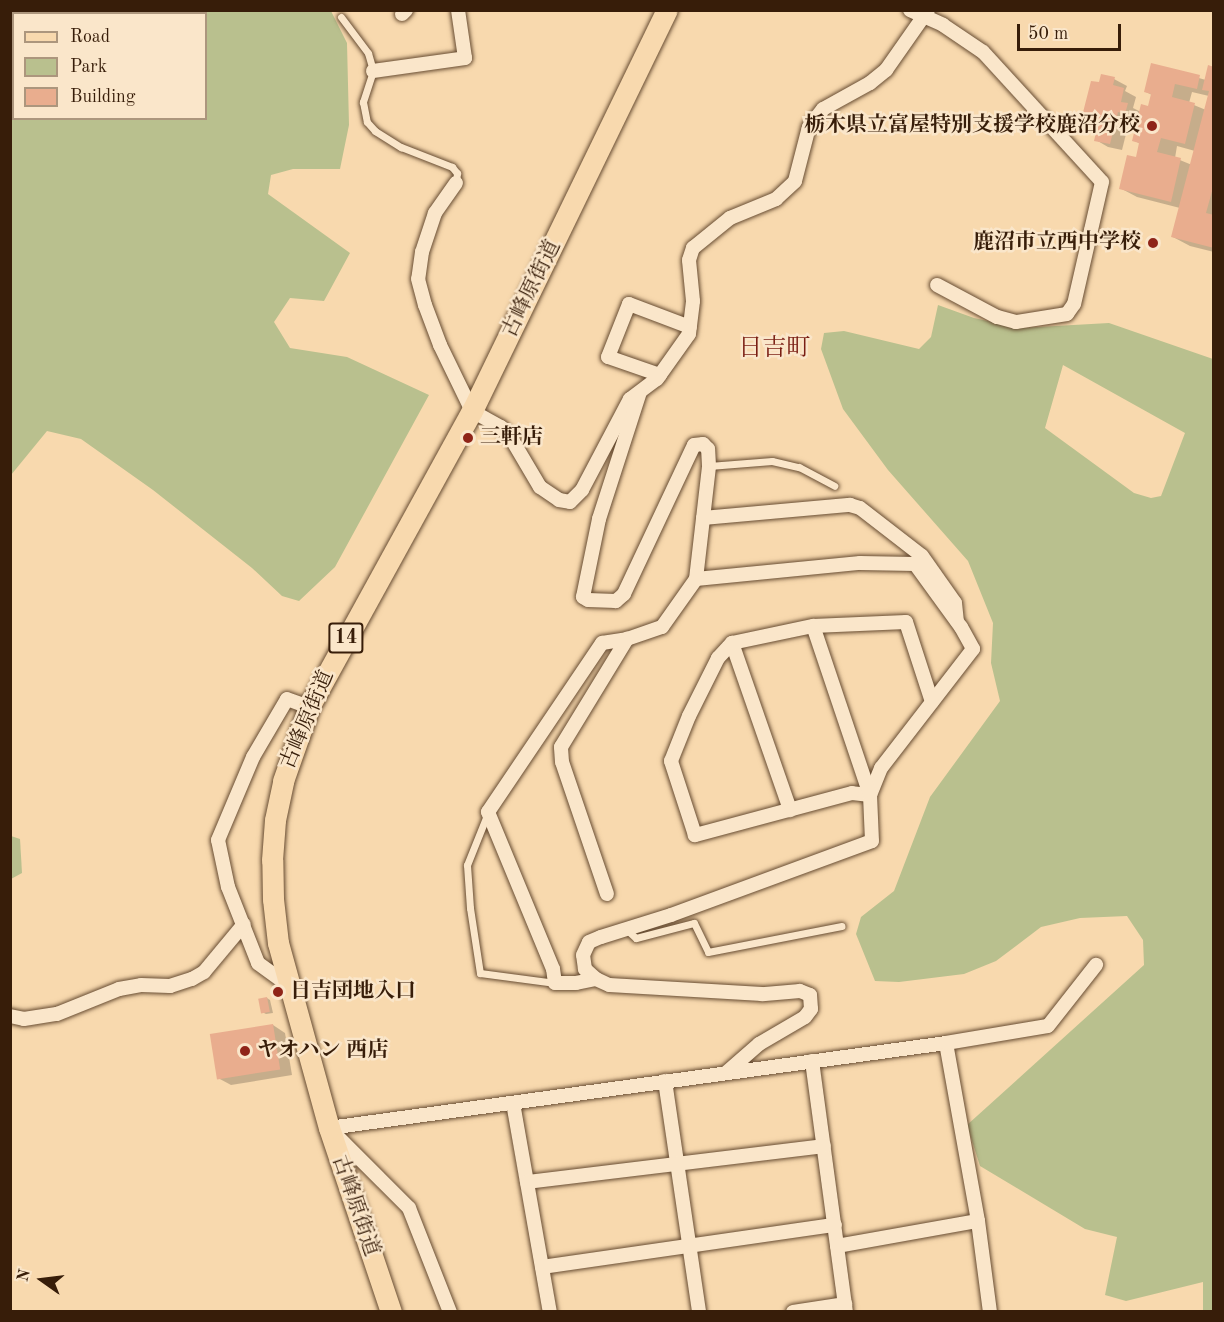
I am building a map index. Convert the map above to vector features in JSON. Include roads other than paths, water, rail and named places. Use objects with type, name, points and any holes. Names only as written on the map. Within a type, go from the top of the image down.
[{"type":"main road","name":"古峰原街道","points":[[391,1311],[329,1128],[278,943],[273,899],[275,820],[283,781],[309,707],[472,411],[667,10]]},
{"type":"street","points":[[373,71],[465,58],[458,10]]},
{"type":"street","points":[[456,183],[435,213],[423,252],[418,279],[440,345],[472,411],[501,427],[511,438],[540,487],[559,500],[570,502],[582,490],[630,399],[660,375],[689,334],[693,301],[689,260],[693,248],[730,218],[776,200],[795,181],[809,127],[823,109],[870,83],[886,70],[921,12],[983,52],[1102,182],[1074,304],[1067,314],[1016,322],[997,317],[937,285]]},
{"type":"street","points":[[660,375],[608,357],[629,304],[690,327]]},
{"type":"street","points":[[596,979],[576,983],[555,983],[553,969],[488,812],[602,644],[627,639],[662,627],[696,579],[709,466],[708,449],[703,444],[694,445],[624,594],[616,601],[588,600],[583,597],[599,519],[640,392]]},
{"type":"street","points":[[703,518],[850,505],[860,508],[922,556],[956,603],[957,621]]},
{"type":"street","points":[[696,579],[860,563],[915,564],[957,621],[973,649],[881,768],[870,795]]},
{"type":"street","points":[[870,795],[852,793],[695,835],[671,761],[679,738],[718,658],[732,643],[813,626],[906,622],[932,702]]},
{"type":"street","points":[[727,1071],[759,1044],[806,1017],[811,1009],[810,995],[800,991],[762,994],[609,985],[596,979],[585,969],[583,955],[589,942],[872,841],[870,795],[813,626]]},
{"type":"street","points":[[608,894],[562,762],[561,747],[627,639]]},
{"type":"street","points":[[732,643],[790,810]]},
{"type":"street","points":[[288,985],[258,963],[228,887],[218,840],[253,757],[287,699],[309,707]]},
{"type":"street","points":[[10,1016],[24,1019],[57,1014],[119,989],[141,985],[170,986],[192,979],[204,972],[244,924]]},
{"type":"street","points":[[329,1128],[727,1071],[946,1044],[1048,1026],[1096,964]]},
{"type":"street","points":[[946,1044],[978,1221],[990,1311]]},
{"type":"street","points":[[793,1311],[846,1308],[812,1061]]},
{"type":"street","points":[[665,1081],[699,1311]]},
{"type":"street","points":[[513,1103],[550,1311]]},
{"type":"street","points":[[329,1128],[409,1208],[450,1311]]},
{"type":"street","points":[[527,1182],[824,1146]]},
{"type":"street","points":[[837,1246],[978,1221]]},
{"type":"street","points":[[542,1267],[834,1225]]},
{"type":"lane","points":[[341,17],[368,53],[373,71],[363,102],[367,122],[375,131],[401,147],[452,167],[457,173],[456,183]]},
{"type":"lane","points":[[709,466],[772,461],[800,468],[834,486]]},
{"type":"lane","points":[[488,812],[467,865],[470,908],[480,973],[555,983]]},
{"type":"lane","points":[[626,929],[636,938],[694,923],[708,952],[842,926]]},
{"type":"place","name":"栃木県立富屋特別支援学校鹿沼分校","points":[[1152,126]]},
{"type":"place","name":"鹿沼市立西中学校","points":[[1153,243]]},
{"type":"place","name":"三軒店","points":[[468,438]]},
{"type":"place","name":"日吉団地入口","points":[[278,992]]},
{"type":"place","name":"ヤオハン 西店","points":[[245,1051]]},
{"type":"district","name":"日吉町","points":[[774,350]]}]
